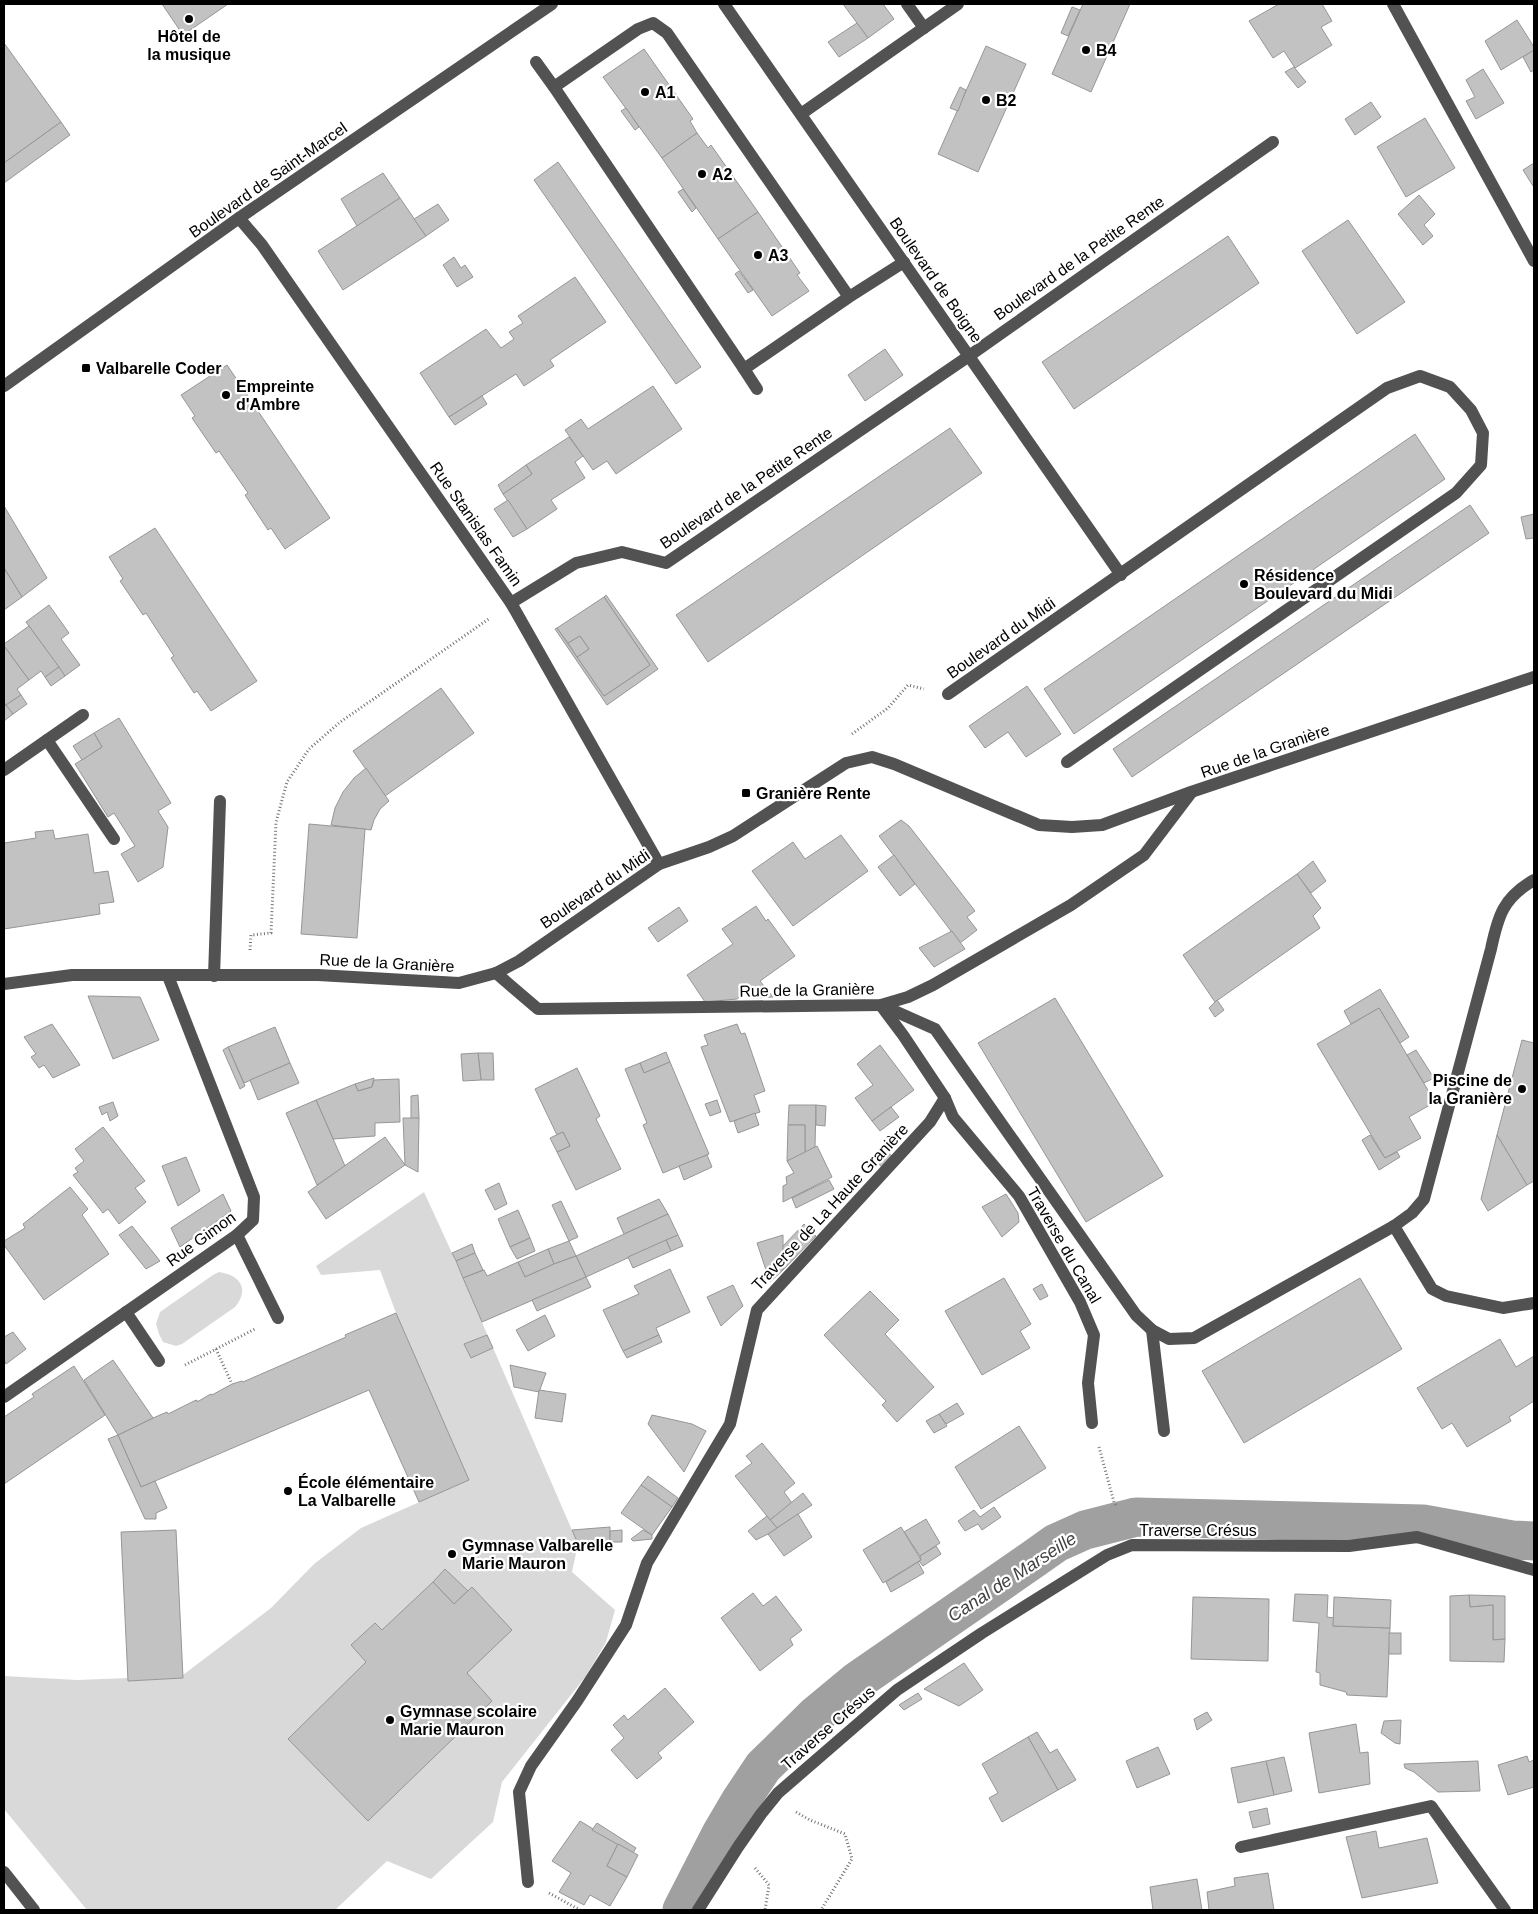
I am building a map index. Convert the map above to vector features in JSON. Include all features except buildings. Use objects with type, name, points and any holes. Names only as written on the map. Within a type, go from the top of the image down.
[{"type":"street","name":"Boulevard de Saint-Marcel","points":[[4,386],[239,218],[552,4]]},
{"type":"street","name":"Boulevard de Boigne","points":[[724,4],[1121,575]]},
{"type":"street","points":[[907,4],[924,28]]},
{"type":"street","points":[[801,114],[958,4]]},
{"type":"street","points":[[1393,4],[1534,261]]},
{"type":"street","points":[[554,87],[638,29],[653,23],[667,33],[849,297]]},
{"type":"street","points":[[536,62],[757,389]]},
{"type":"street","name":"Boulevard de la Petite Rente","points":[[511,603],[576,563],[622,552],[666,564],[969,356],[1273,142]]},
{"type":"street","name":"Rue Stanislas Famin","points":[[239,218],[262,245],[511,603],[659,864]]},
{"type":"street","points":[[744,369],[904,262]]},
{"type":"street","name":"Boulevard du Midi","points":[[948,694],[1387,388],[1420,376],[1450,387],[1471,410],[1483,433],[1481,465],[1456,492],[1067,762]]},
{"type":"street","name":"Rue de la Granière","points":[[4,984],[72,975],[318,975],[459,983],[496,973],[538,1009],[881,1006],[908,997],[933,985],[1072,905],[1120,872],[1144,855],[1191,792],[1534,678]]},
{"type":"street","points":[[4,770],[83,715]]},
{"type":"street","points":[[47,740],[114,839]]},
{"type":"street","points":[[846,763],[872,757],[894,764],[1039,825],[1072,827],[1102,825],[1191,792]]},
{"type":"street","name":"Boulevard du Midi","points":[[496,973],[519,961],[659,864],[709,847],[733,836],[846,763]]},
{"type":"street","points":[[214,976],[220,801]]},
{"type":"street","points":[[881,1006],[935,1029],[1136,1315],[1152,1330],[1169,1339],[1194,1338],[1394,1226],[1412,1213],[1424,1200],[1491,949],[1496,923],[1508,899],[1534,880]]},
{"type":"street","name":"Rue Gimon","points":[[4,1397],[237,1235],[253,1220],[254,1197],[168,976]]},
{"type":"street","name":"Traverse du Canal","points":[[881,1006],[945,1098],[953,1117],[1019,1196],[1080,1302],[1094,1334],[1088,1383],[1092,1423]]},
{"type":"street","name":"Traverse de La Haute Granière","points":[[528,1882],[519,1792],[531,1766],[577,1701],[626,1625],[647,1563],[730,1424],[757,1310],[930,1122],[945,1098]]},
{"type":"street","points":[[1394,1226],[1432,1289],[1446,1296],[1503,1308],[1534,1303]]},
{"type":"street","points":[[237,1235],[278,1318]]},
{"type":"street","points":[[126,1312],[159,1361]]},
{"type":"street","points":[[1152,1330],[1164,1431]]},
{"type":"street","name":"Traverse Crésus","points":[[698,1910],[738,1847],[778,1793],[897,1690],[982,1632],[1107,1555],[1132,1545],[1349,1546],[1417,1537],[1534,1570]]},
{"type":"street","points":[[1241,1847],[1431,1806],[1505,1910]]},
{"type":"street","points":[[4,1872],[34,1910]]},
{"type":"path","points":[[249,976],[251,935],[271,933],[276,822],[287,782],[309,749],[339,723],[511,603]]},
{"type":"path","name":"Boulevard du Midi","points":[[846,763],[838,743],[888,708],[908,685],[948,694]]},
{"type":"path","points":[[159,1361],[168,1374],[278,1318]]},
{"type":"path","points":[[216,1349],[232,1384]]},
{"type":"path","points":[[1092,1423],[1117,1507]]},
{"type":"path","points":[[778,1793],[792,1810],[810,1820],[845,1834],[852,1858],[821,1910]]},
{"type":"path","points":[[738,1847],[768,1885],[765,1910]]},
{"type":"path","points":[[528,1882],[580,1910]]},
{"type":"shaded area","name":"Gymnase Valbarelle Marie Mauron","points":[[424,1192],[578,1544],[572,1572],[615,1610],[606,1642],[586,1676],[502,1782],[493,1822],[431,1879],[387,1861],[335,1910],[87,1910],[4,1809],[4,1676],[77,1680],[128,1678],[128,1681],[183,1678],[183,1675],[271,1608],[314,1564],[361,1528],[469,1480],[396,1313],[380,1270],[321,1275],[316,1266]]},
{"type":"shaded area","points":[[219,1272],[232,1276],[240,1284],[242,1294],[235,1307],[182,1344],[176,1346],[163,1342],[156,1324],[160,1312]]},
{"type":"waterway","name":"Canal de Marseille","points":[[682,1910],[721,1834],[763,1767],[816,1715],[857,1681],[1056,1543],[1085,1530],[1136,1517],[1423,1524],[1512,1540],[1534,1541]]},
{"type":"place","name":"Hôtel de la musique","points":[[189,19]]},
{"type":"place","name":"B4","points":[[1086,50]]},
{"type":"place","name":"A1","points":[[645,92]]},
{"type":"place","name":"B2","points":[[986,100]]},
{"type":"place","name":"A2","points":[[702,174]]},
{"type":"place","name":"A3","points":[[758,255]]},
{"type":"place","name":"Valbarelle Coder","points":[[86,368]]},
{"type":"place","name":"Empreinte d'Ambre","points":[[226,395]]},
{"type":"place","name":"Résidence Boulevard du Midi","points":[[1244,584]]},
{"type":"place","name":"Granière Rente","points":[[746,793]]},
{"type":"place","name":"Piscine de la Granière","points":[[1522,1089]]},
{"type":"place","name":"École élémentaire La Valbarelle","points":[[288,1491]]},
{"type":"place","name":"Gymnase Valbarelle Marie Mauron","points":[[452,1554]]},
{"type":"place","name":"Gymnase scolaire Marie Mauron","points":[[390,1720]]}]
